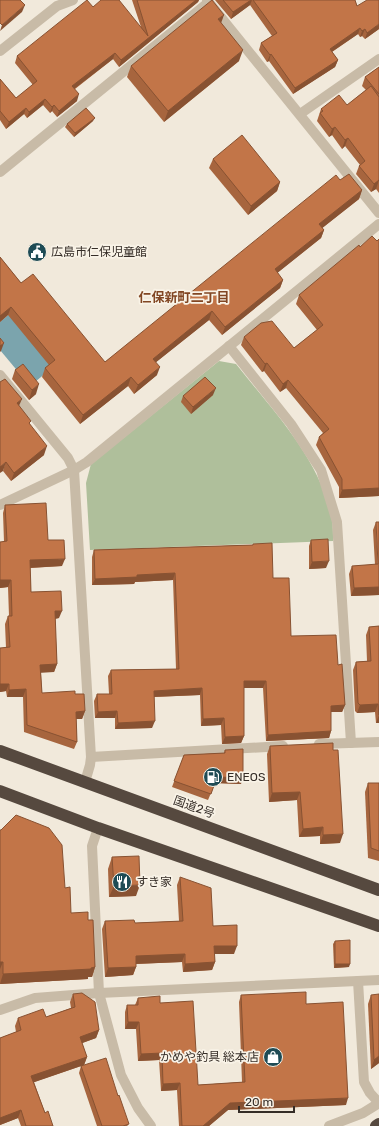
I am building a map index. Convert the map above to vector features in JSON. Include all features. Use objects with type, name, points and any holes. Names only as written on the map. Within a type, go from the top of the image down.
[{"type":"highway","name":"国道2号","points":[[0,752],[379,890]]},
{"type":"highway","points":[[0,791],[98,828],[379,926]]},
{"type":"street","points":[[0,52],[57,6],[73,0]]},
{"type":"street","points":[[0,172],[208,1],[379,213]]},
{"type":"street","points":[[300,114],[379,59]]},
{"type":"street","points":[[0,505],[74,470],[87,462],[379,224]]},
{"type":"street","points":[[229,346],[291,424],[321,470],[337,522],[351,743]]},
{"type":"street","points":[[0,375],[68,458],[74,470],[91,757],[85,782]]},
{"type":"street","points":[[311,745],[379,742]]},
{"type":"street","points":[[91,757],[296,746]]},
{"type":"street","points":[[98,828],[92,846],[99,992],[121,1075],[138,1108],[151,1126]]},
{"type":"street","points":[[0,1010],[35,998],[99,992],[379,980]]},
{"type":"street","points":[[330,1126],[362,1113],[379,1103],[370,1093],[364,1082],[358,981]]},
{"type":"green space","points":[[219,361],[236,364],[293,436],[306,456],[326,497],[332,519],[333,541],[90,550],[86,483],[91,464]]},
{"type":"water","points":[[21,304],[52,368],[30,386],[0,350],[0,322]]},
{"type":"building","points":[[0,0],[20,0],[25,5],[2,25],[0,23]]},
{"type":"building","points":[[87,0],[93,7],[101,0],[119,0],[148,36],[137,0],[196,0],[121,60],[115,53],[72,86],[79,94],[59,111],[54,105],[52,107],[45,99],[29,112],[26,108],[9,122],[0,111],[0,79],[16,98],[37,81],[17,56]]},
{"type":"building","points":[[212,0],[224,15],[218,19],[243,50],[168,111],[131,66]]},
{"type":"building","points":[[223,0],[251,0],[233,12]]},
{"type":"building","points":[[253,0],[355,0],[357,6],[367,0],[379,0],[379,24],[367,33],[365,29],[362,31],[360,28],[330,49],[338,60],[295,88],[271,54],[270,55],[261,43],[277,33]]},
{"type":"building","points":[[379,67],[379,94],[365,77]]},
{"type":"building","points":[[371,86],[379,97],[379,180],[374,184],[359,166],[365,161],[348,138],[345,140],[335,127],[332,129],[320,113],[323,111],[321,109],[339,95],[347,105]]},
{"type":"building","points":[[86,108],[95,118],[75,133],[67,124]]},
{"type":"building","points":[[242,135],[280,182],[251,206],[213,159]]},
{"type":"building","points":[[349,174],[362,190],[319,224],[324,230],[275,269],[283,280],[225,327],[212,311],[153,359],[160,367],[138,385],[131,377],[83,415],[45,368],[55,360],[11,307],[0,316],[0,257],[21,283],[33,274],[105,362],[336,175],[340,180]]},
{"type":"building","points":[[372,236],[377,241],[379,239],[379,488],[342,490],[342,479],[319,437],[329,429],[288,380],[283,384],[244,337],[261,323],[272,321],[294,348],[323,325],[299,295]]},
{"type":"building","points":[[0,338],[4,343],[0,346]]},
{"type":"building","points":[[23,364],[39,384],[32,390],[15,370]]},
{"type":"building","points":[[205,377],[216,388],[193,407],[183,396]]},
{"type":"building","points":[[5,379],[22,399],[17,403],[31,421],[29,423],[47,446],[14,473],[6,462],[0,467],[0,382]]},
{"type":"building","points":[[46,503],[48,540],[64,540],[65,559],[30,560],[31,592],[61,591],[62,611],[55,611],[57,664],[40,665],[42,693],[75,691],[75,694],[84,694],[85,711],[76,712],[77,742],[27,725],[26,689],[9,690],[9,684],[0,684],[0,648],[10,647],[8,616],[12,616],[11,580],[0,580],[0,542],[7,541],[5,505]]},
{"type":"building","points":[[376,522],[379,522],[379,587],[354,588],[352,566],[378,564]]},
{"type":"building","points":[[328,539],[329,561],[312,562],[311,540]]},
{"type":"building","points":[[272,543],[273,578],[289,578],[291,636],[336,635],[338,665],[342,664],[345,705],[331,706],[331,731],[268,735],[266,681],[244,681],[244,736],[225,737],[224,718],[203,719],[202,688],[154,691],[155,721],[118,723],[117,711],[98,712],[97,694],[112,694],[111,670],[179,669],[175,573],[95,579],[94,550],[253,545]]},
{"type":"building","points":[[379,626],[379,715],[378,704],[360,705],[358,703],[356,662],[371,661],[369,627]]},
{"type":"building","points":[[333,743],[333,750],[338,750],[343,834],[323,835],[323,827],[303,829],[300,792],[272,793],[270,746]]},
{"type":"building","points":[[243,749],[243,778],[217,777],[211,794],[174,781],[184,755],[225,753],[225,750]]},
{"type":"building","points":[[368,783],[379,783],[379,851],[371,848]]},
{"type":"building","points":[[16,815],[49,828],[62,845],[65,888],[70,887],[71,913],[88,912],[88,920],[93,920],[95,967],[91,969],[3,974],[3,962],[0,962],[0,830]]},
{"type":"building","points":[[139,856],[140,885],[114,886],[112,857]]},
{"type":"building","points":[[180,877],[211,888],[213,926],[237,925],[237,946],[214,946],[215,962],[185,964],[185,954],[136,956],[136,967],[108,968],[105,921],[134,920],[135,923],[183,921]]},
{"type":"building","points":[[350,940],[350,964],[335,964],[335,941]]},
{"type":"building","points":[[306,992],[306,1004],[343,1002],[348,1098],[230,1103],[203,1126],[182,1126],[180,1083],[163,1084],[162,1053],[141,1054],[139,1022],[128,1022],[127,1005],[138,1005],[138,998],[160,996],[160,1003],[193,1001],[198,1085],[245,1082],[241,995]]},
{"type":"building","points":[[82,993],[95,1002],[99,1030],[80,1037],[87,1057],[31,1076],[45,1113],[48,1111],[53,1126],[26,1126],[21,1110],[0,1118],[0,1038],[21,1030],[18,1018],[43,1009],[46,1017],[75,1007],[73,994]]},
{"type":"building","points":[[379,994],[379,1056],[374,1060],[371,995]]},
{"type":"building","points":[[106,1058],[129,1124],[123,1126],[102,1126],[81,1066]]},
{"type":"place","name":"広島市仁保児童館","points":[[37,252]]},
{"type":"place","name":"ENEOS","points":[[213,777]]},
{"type":"place","name":"すき家","points":[[122,882]]},
{"type":"place","name":"かめや釣具 総本店","points":[[273,1057]]},
{"type":"district","name":"仁保新町二丁目","points":[[184,297]]}]
